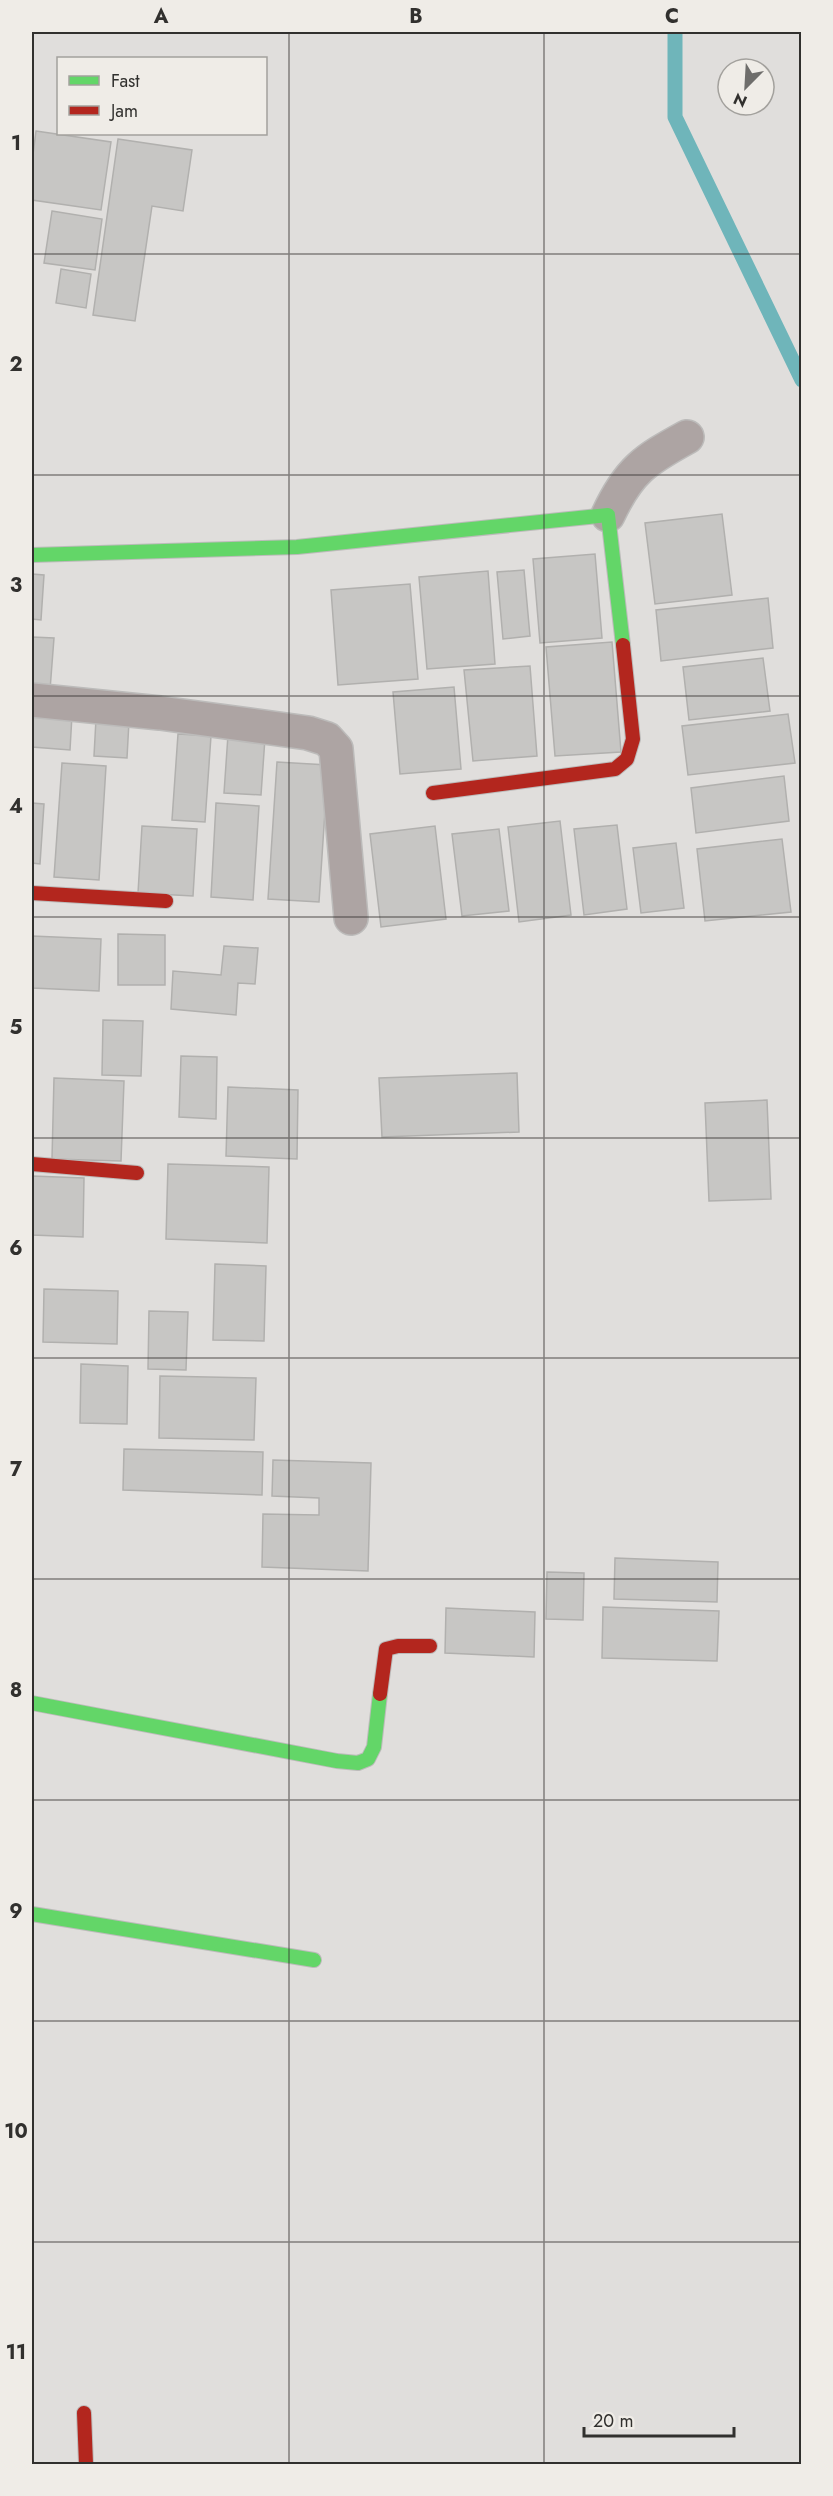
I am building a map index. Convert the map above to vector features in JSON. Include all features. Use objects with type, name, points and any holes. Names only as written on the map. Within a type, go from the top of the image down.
[{"type":"street","points":[[433,793],[615,769],[627,759],[633,739],[608,515],[620,489],[633,473],[649,458],[687,437]]},
{"type":"street","points":[[32,555],[297,547],[608,515]]},
{"type":"street","points":[[32,700],[160,713],[308,733],[327,739],[336,749],[351,918]]},
{"type":"street","points":[[32,893],[166,901]]},
{"type":"street","points":[[32,1164],[138,1173]]},
{"type":"street","points":[[32,1703],[337,1761],[358,1763],[368,1759],[374,1747],[386,1649],[398,1646],[430,1646]]},
{"type":"street","points":[[32,1914],[314,1960]]},
{"type":"street","points":[[84,2413],[86,2464]]},
{"type":"building","points":[[36,131],[111,142],[101,210],[32,200],[32,162]]},
{"type":"building","points":[[118,139],[192,150],[183,211],[152,206],[135,321],[93,315]]},
{"type":"building","points":[[52,211],[102,219],[95,270],[44,263]]},
{"type":"building","points":[[61,269],[91,274],[86,308],[56,303]]},
{"type":"building","points":[[722,514],[732,595],[655,604],[645,523]]},
{"type":"building","points":[[595,554],[602,638],[540,643],[533,559]]},
{"type":"building","points":[[524,570],[530,636],[503,639],[497,572]]},
{"type":"building","points":[[488,571],[495,664],[427,669],[419,577]]},
{"type":"building","points":[[32,574],[44,575],[41,620],[32,619]]},
{"type":"building","points":[[410,584],[418,679],[338,685],[331,590]]},
{"type":"building","points":[[768,598],[773,648],[661,661],[656,610]]},
{"type":"building","points":[[32,637],[54,638],[50,690],[32,689]]},
{"type":"building","points":[[612,642],[621,752],[555,756],[546,647]]},
{"type":"building","points":[[763,658],[770,711],[689,720],[683,667]]},
{"type":"building","points":[[530,666],[537,756],[473,761],[464,670]]},
{"type":"building","points":[[454,687],[461,769],[400,774],[393,692]]},
{"type":"building","points":[[32,712],[72,715],[70,750],[32,747]]},
{"type":"building","points":[[788,714],[795,763],[688,775],[682,726]]},
{"type":"building","points":[[96,719],[129,721],[127,758],[94,756]]},
{"type":"building","points":[[178,734],[211,736],[205,822],[172,820]]},
{"type":"building","points":[[228,735],[265,738],[261,795],[224,793]]},
{"type":"building","points":[[277,762],[328,765],[319,902],[268,899]]},
{"type":"building","points":[[62,763],[106,766],[99,880],[54,877]]},
{"type":"building","points":[[784,776],[789,821],[696,833],[691,788]]},
{"type":"building","points":[[32,803],[44,804],[40,864],[32,863]]},
{"type":"building","points":[[216,803],[259,806],[253,900],[211,897]]},
{"type":"building","points":[[560,821],[571,915],[519,922],[508,827]]},
{"type":"building","points":[[617,825],[627,909],[584,915],[574,829]]},
{"type":"building","points":[[142,826],[197,829],[193,896],[138,893]]},
{"type":"building","points":[[435,826],[446,919],[381,927],[370,834]]},
{"type":"building","points":[[499,829],[509,911],[462,916],[452,834]]},
{"type":"building","points":[[782,839],[791,912],[705,921],[697,849]]},
{"type":"building","points":[[676,843],[684,908],[641,913],[633,848]]},
{"type":"building","points":[[118,934],[165,935],[165,985],[118,985]]},
{"type":"building","points":[[32,936],[101,939],[99,991],[32,988]]},
{"type":"building","points":[[224,946],[258,948],[255,984],[238,983],[236,1015],[171,1009],[173,971],[221,975]]},
{"type":"building","points":[[103,1020],[143,1021],[141,1076],[102,1075]]},
{"type":"building","points":[[181,1056],[217,1057],[216,1119],[179,1117]]},
{"type":"building","points":[[517,1073],[519,1132],[382,1137],[379,1078]]},
{"type":"building","points":[[54,1078],[124,1081],[121,1161],[52,1159]]},
{"type":"building","points":[[228,1087],[298,1090],[297,1159],[226,1156]]},
{"type":"building","points":[[767,1100],[771,1199],[709,1201],[705,1103]]},
{"type":"building","points":[[168,1164],[269,1167],[267,1243],[166,1239]]},
{"type":"building","points":[[32,1176],[84,1178],[83,1237],[32,1235]]},
{"type":"building","points":[[215,1264],[266,1266],[264,1341],[213,1340]]},
{"type":"building","points":[[44,1289],[118,1291],[117,1344],[43,1342]]},
{"type":"building","points":[[149,1311],[188,1312],[186,1370],[148,1369]]},
{"type":"building","points":[[81,1364],[128,1366],[127,1424],[80,1423]]},
{"type":"building","points":[[160,1376],[256,1378],[254,1440],[159,1438]]},
{"type":"building","points":[[124,1449],[263,1452],[262,1495],[123,1490]]},
{"type":"building","points":[[273,1460],[371,1463],[368,1571],[262,1567],[263,1514],[319,1515],[319,1498],[272,1496]]},
{"type":"building","points":[[615,1558],[718,1562],[717,1602],[614,1599]]},
{"type":"building","points":[[547,1572],[584,1573],[583,1620],[546,1619]]},
{"type":"building","points":[[603,1607],[719,1611],[717,1661],[602,1658]]},
{"type":"building","points":[[446,1608],[535,1612],[534,1657],[445,1653]]},
{"type":"waterway","points":[[675,32],[675,117],[802,380]]},
{"type":"traffic: fast","points":[[32,555],[297,547],[608,515],[623,645]]},
{"type":"traffic: fast","points":[[32,1703],[337,1761],[358,1763],[368,1759],[374,1747],[380,1694]]},
{"type":"traffic: fast","points":[[32,1914],[314,1960]]},
{"type":"traffic: jam","points":[[433,793],[615,769],[627,759],[633,739],[623,645]]},
{"type":"traffic: jam","points":[[32,893],[166,901]]},
{"type":"traffic: jam","points":[[32,1164],[137,1173]]},
{"type":"traffic: jam","points":[[380,1694],[386,1649],[398,1646],[430,1646]]},
{"type":"traffic: jam","points":[[84,2413],[86,2464]]}]
